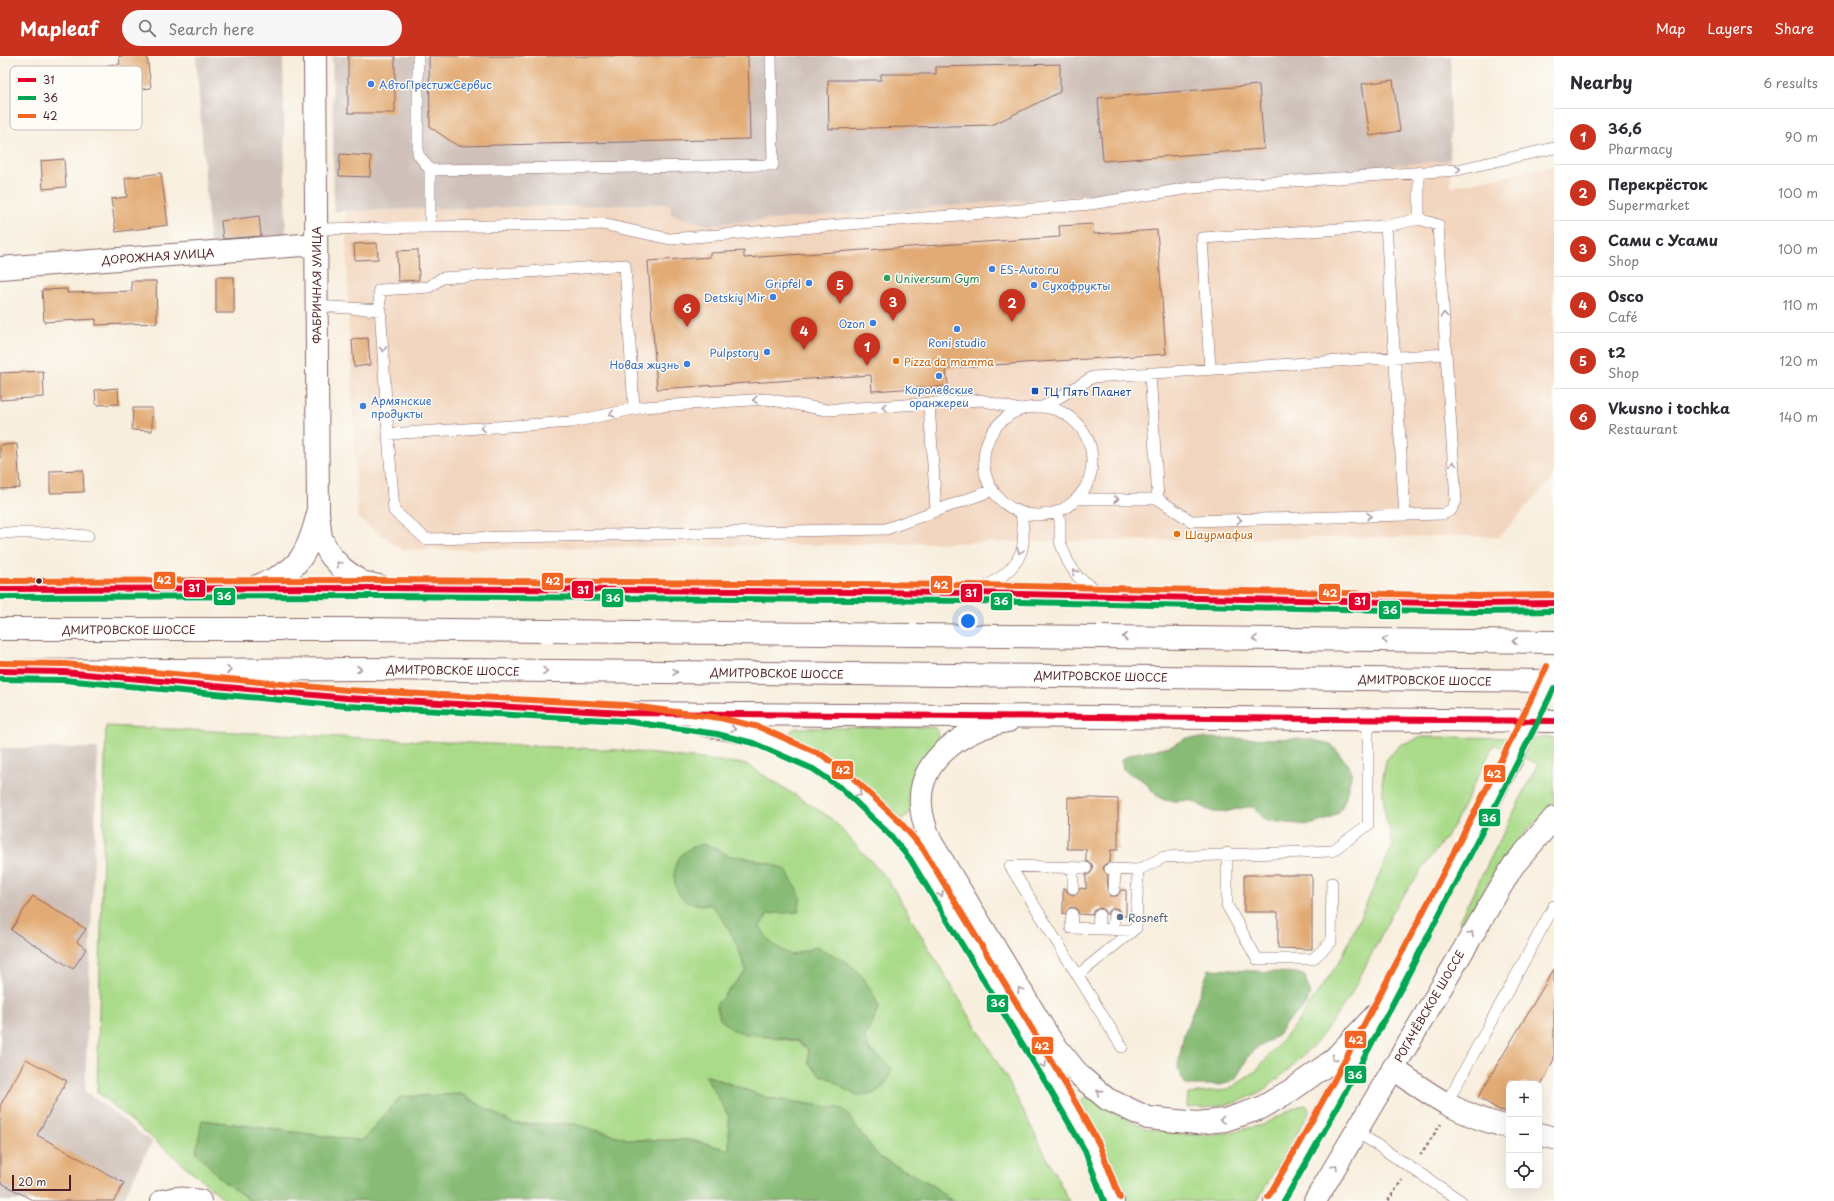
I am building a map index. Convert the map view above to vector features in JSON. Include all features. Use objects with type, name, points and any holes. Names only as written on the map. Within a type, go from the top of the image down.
[{"type":"main road","name":"ФАБРИЧНАЯ УЛИЦА","points":[[315,56],[318,514],[321,538],[330,555],[342,568],[361,582],[385,588]]},
{"type":"main road","name":"ДОРОЖНАЯ УЛИЦА","points":[[0,268],[316,236]]},
{"type":"main road","name":"ФАБРИЧНАЯ УЛИЦА","points":[[250,588],[277,579],[291,569],[303,556],[311,538],[318,514]]},
{"type":"main road","points":[[0,589],[385,588],[974,593],[1469,603],[1554,603]]},
{"type":"main road","name":"ДМИТРОВСКОЕ ШОССЕ","points":[[0,629],[364,629],[1554,642]]},
{"type":"main road","name":"ДМИТРОВСКОЕ ШОССЕ","points":[[0,671],[64,672],[364,669],[1554,681]]},
{"type":"main road","points":[[1275,1201],[1312,1138],[1381,1009],[1510,762],[1554,669]]},
{"type":"main road","points":[[64,672],[346,698],[625,713],[1041,715],[1554,721]]},
{"type":"main road","points":[[625,713],[718,726],[756,735],[817,762],[846,782],[895,828],[917,854],[1052,1079],[1092,1148],[1112,1201]]},
{"type":"main road","points":[[1041,715],[1000,723],[975,732],[955,742],[938,756],[924,783],[921,805],[924,825],[935,849],[1050,1040],[1086,1080],[1107,1099],[1148,1118],[1197,1122],[1225,1120],[1261,1108],[1293,1089],[1332,1061],[1381,1009]]},
{"type":"main road","name":"РОГАЧЁВСКОЕ ШОССЕ","points":[[1315,1201],[1513,866],[1554,818]]},
{"type":"main road","points":[[1393,1068],[1430,1096],[1484,1121],[1506,1126]]},
{"type":"main road","points":[[1542,1135],[1554,1138]]},
{"type":"main road","points":[[162,1201],[176,1198],[200,1201]]},
{"type":"lane","points":[[418,56],[418,154],[430,170],[430,226]]},
{"type":"lane","points":[[430,170],[773,165],[771,56]]},
{"type":"lane","points":[[316,236],[430,226],[602,224],[670,240],[1091,204],[1190,188],[1457,170],[1554,148]]},
{"type":"lane","points":[[1419,173],[1419,220]]},
{"type":"lane","points":[[1077,499],[1158,499],[1191,521],[1443,514],[1451,510],[1456,500],[1438,225],[1419,220],[1386,226],[1202,238],[1210,369]]},
{"type":"lane","points":[[1386,226],[1405,515]]},
{"type":"lane","points":[[634,409],[625,265],[442,278],[429,287],[379,290],[394,511],[426,539],[886,529],[993,490]]},
{"type":"lane","points":[[316,306],[381,310]]},
{"type":"lane","points":[[1043,407],[1093,377],[1446,354]]},
{"type":"lane","points":[[1150,373],[1158,499]]},
{"type":"lane","points":[[388,434],[572,422],[634,409],[767,399],[827,410],[981,400],[1020,410]]},
{"type":"lane","points":[[929,404],[936,510]]},
{"type":"lane","points":[[1043,407],[1066,415],[1076,422],[1089,442],[1092,454],[1089,478],[1077,499],[1057,512],[1045,515],[1021,512],[1010,507],[1001,500],[993,490],[985,468],[987,444],[992,433],[1000,424],[1009,416],[1020,410],[1043,407]]},
{"type":"lane","points":[[974,593],[1000,578],[1016,563],[1023,544],[1021,512]]},
{"type":"lane","points":[[1057,512],[1060,520],[1060,542],[1068,562],[1078,577],[1105,596]]},
{"type":"lane","points":[[0,533],[53,533],[88,536]]},
{"type":"lane","points":[[1114,890],[1112,869],[1138,870],[1164,856],[1332,851],[1368,825],[1368,720]]},
{"type":"lane","points":[[1227,853],[1227,905],[1257,959],[1313,959],[1331,942],[1332,883]]},
{"type":"lane","points":[[1086,868],[1010,866],[1122,1047]]},
{"type":"lane","points":[[1073,868],[1073,888]]},
{"type":"lane","points":[[1078,975],[1136,928],[1138,870]]},
{"type":"lane","points":[[1446,1104],[1554,906]]},
{"type":"lane","points":[[1072,914],[1072,928],[1133,930]]},
{"type":"lane","points":[[1098,915],[1098,929]]},
{"type":"lane","points":[[1113,929],[1114,915]]},
{"type":"lane","points":[[1356,1131],[1461,1201]]},
{"type":"shaded area","points":[[196,56],[283,56],[286,241],[210,245]]},
{"type":"shaded area","points":[[332,56],[1451,56],[1450,160],[1091,195],[707,225],[671,214],[670,204],[334,211]]},
{"type":"shaded area","points":[[1450,160],[1451,187],[1554,166],[1554,471],[1550,481],[1499,537],[1464,536],[403,550],[358,519],[348,308],[346,211],[671,204],[671,214],[707,225],[1091,195]]},
{"type":"shaded area","points":[[0,748],[98,748],[85,1091],[152,1142],[122,1201],[0,1201]]},
{"type":"green space","points":[[106,726],[618,750],[746,764],[831,818],[888,880],[1006,1077],[1069,1201],[952,1201],[931,1184],[879,1157],[843,1109],[768,1098],[706,1075],[729,1117],[730,1150],[691,1140],[631,1140],[574,1124],[514,1124],[461,1094],[400,1097],[362,1141],[203,1120],[223,1181],[251,1201],[227,1201],[97,1092]],"holes":[[[716,848],[729,856],[743,857],[772,864],[768,914],[760,926],[772,944],[791,955],[816,947],[829,953],[848,963],[855,969],[873,994],[879,1007],[872,1024],[864,1036],[869,1050],[882,1059],[844,1089],[833,1080],[819,1074],[809,1063],[808,1049],[796,1041],[747,1034],[716,1005],[746,971],[737,944],[728,927],[711,905]]]},
{"type":"green space","points":[[933,727],[938,730],[938,741],[926,756],[917,772],[915,778],[913,804],[908,814],[903,819],[895,816],[791,741],[790,737],[791,731],[796,728]]},
{"type":"green space","points":[[1422,737],[1554,738],[1554,804],[1529,828],[1499,866],[1462,925],[1459,921],[1538,764],[1494,744],[1453,827],[1397,904],[1349,998],[1318,1041],[1288,1070],[1263,1091],[1238,1102],[1207,1108],[1187,1107],[1188,1094],[1228,1090],[1255,1072],[1298,1021],[1341,959],[1393,845],[1385,814],[1382,783],[1386,760],[1400,745]]},
{"type":"green space","points":[[1186,738],[1308,739],[1331,744],[1346,762],[1352,773],[1344,803],[1338,813],[1329,819],[1309,825],[1267,821],[1253,807],[1224,812],[1214,812],[1207,810],[1192,801],[1172,801],[1161,799],[1145,782],[1123,769],[1121,760],[1127,756],[1138,752],[1163,749]]},
{"type":"green space","points":[[702,844],[716,848],[729,856],[743,857],[772,864],[786,870],[801,897],[798,912],[768,914],[760,926],[766,936],[776,947],[791,955],[816,947],[829,953],[848,963],[867,984],[879,1007],[865,1036],[869,1050],[882,1059],[892,1069],[885,1085],[873,1094],[857,1096],[844,1089],[833,1080],[819,1074],[809,1063],[808,1049],[796,1040],[747,1034],[733,1030],[720,1019],[716,1005],[746,971],[737,944],[723,919],[711,905],[694,904],[687,902],[680,897],[674,874],[676,863],[680,856],[686,851]]},
{"type":"green space","points":[[1209,969],[1297,973],[1305,976],[1310,994],[1307,1004],[1284,1025],[1279,1033],[1271,1040],[1252,1051],[1236,1078],[1228,1083],[1219,1085],[1186,1085],[1180,1075],[1178,1065],[1184,1034]]},
{"type":"green space","points":[[705,1075],[768,1098],[843,1109],[879,1157],[931,1184],[952,1201],[251,1201],[223,1181],[196,1152],[202,1120],[362,1141],[400,1097],[461,1094],[514,1124],[574,1124],[631,1140],[691,1140],[729,1150],[729,1117]]},
{"type":"green space","points":[[1085,1097],[1089,1097],[1146,1128],[1187,1135],[1223,1134],[1262,1125],[1299,1106],[1306,1105],[1309,1109],[1308,1114],[1257,1201],[1124,1201],[1109,1157],[1082,1103],[1082,1100]]},
{"type":"building","points":[[119,56],[147,56],[151,88],[142,89],[142,66],[108,66],[120,64]]},
{"type":"building","name":"АвтоПрестижСервис","points":[[348,56],[395,56],[395,113],[348,113]]},
{"type":"building","points":[[429,56],[748,56],[750,139],[458,146],[430,127]]},
{"type":"building","points":[[1060,64],[1060,92],[992,125],[829,129],[828,80],[881,80],[881,74],[936,74],[936,67]]},
{"type":"building","points":[[1393,80],[1400,131],[1370,136],[1362,84]]},
{"type":"building","points":[[1259,85],[1264,149],[1103,161],[1098,98]]},
{"type":"building","points":[[340,154],[371,156],[370,177],[339,176]]},
{"type":"building","points":[[64,159],[66,187],[43,189],[41,161]]},
{"type":"building","points":[[161,173],[168,225],[116,232],[111,199],[127,197],[125,178]]},
{"type":"building","points":[[259,216],[261,236],[223,239],[221,221]]},
{"type":"building","points":[[1093,224],[1094,234],[1157,230],[1166,354],[946,368],[948,386],[872,391],[871,375],[657,389],[648,261],[710,257],[710,253],[744,251],[744,258],[1060,237],[1059,226]]},
{"type":"building","points":[[377,243],[378,259],[355,260],[354,244]]},
{"type":"building","points":[[418,250],[419,280],[398,281],[397,251]]},
{"type":"building","points":[[216,277],[234,277],[234,313],[216,313]]},
{"type":"building","points":[[131,281],[156,281],[157,323],[96,325],[96,319],[44,322],[42,290],[67,289],[67,293],[132,291]]},
{"type":"building","points":[[368,338],[370,365],[354,367],[352,339]]},
{"type":"building","points":[[43,371],[44,397],[0,400],[0,373]]},
{"type":"building","points":[[118,388],[119,404],[96,405],[95,390]]},
{"type":"building","points":[[133,408],[152,408],[152,431],[132,430]]},
{"type":"building","points":[[17,444],[20,488],[0,489],[0,445]]},
{"type":"building","points":[[83,470],[84,492],[50,493],[50,471]]},
{"type":"building","points":[[1068,797],[1118,799],[1118,850],[1111,850],[1110,862],[1104,865],[1103,869],[1108,875],[1107,890],[1110,896],[1117,896],[1121,890],[1126,890],[1126,916],[1121,916],[1118,909],[1114,908],[1108,911],[1107,915],[1103,909],[1099,908],[1093,911],[1092,915],[1079,914],[1076,908],[1072,907],[1069,908],[1065,914],[1063,914],[1063,888],[1066,888],[1067,892],[1073,895],[1077,894],[1080,888],[1086,889],[1086,875],[1090,874],[1093,869],[1092,864],[1086,861],[1086,849],[1067,849]]},
{"type":"building","points":[[1244,875],[1312,875],[1312,949],[1278,948],[1278,912],[1244,912]]},
{"type":"building","points":[[33,896],[86,929],[77,942],[86,949],[73,969],[11,930]]},
{"type":"building","points":[[1554,969],[1554,1059],[1542,1084],[1542,1081],[1506,1081],[1506,1111],[1499,1110],[1478,1097]]},
{"type":"building","points":[[26,1059],[67,1081],[37,1135],[124,1183],[114,1201],[34,1201],[0,1182],[0,1106]]},
{"type":"transit line","name":"42","points":[[0,581],[385,580],[974,585],[1477,596],[1554,595]]},
{"type":"transit line","name":"31","points":[[0,589],[385,588],[974,593],[1477,604],[1554,603]]},
{"type":"transit line","name":"36","points":[[0,597],[385,596],[974,601],[1477,612],[1554,611]]},
{"type":"transit line","name":"42","points":[[0,663],[65,664],[347,690],[625,705],[720,718],[759,727],[822,755],[851,776],[900,822],[923,849],[1060,1075],[1099,1144],[1120,1198]]},
{"type":"transit line","name":"42","points":[[1268,1197],[1324,1100],[1480,801],[1547,666]]},
{"type":"transit line","name":"31","points":[[0,671],[64,672],[346,698],[625,713],[1554,721]]},
{"type":"transit line","name":"36","points":[[0,679],[64,680],[346,706],[624,721],[717,734],[753,743],[813,769],[841,788],[889,834],[910,859],[1046,1083],[1085,1151],[1104,1201]]},
{"type":"transit line","name":"36","points":[[1284,1201],[1340,1103],[1392,1005],[1508,782],[1554,688]]},
{"type":"place","name":"АвтоПрестижСервис","points":[[371,84]]},
{"type":"place","name":"ES-Auto.ru","points":[[992,269]]},
{"type":"place","name":"Universum Gym","points":[[887,278]]},
{"type":"place","name":"Gripfel","points":[[809,283]]},
{"type":"place","name":"Сухофрукты","points":[[1034,285]]},
{"type":"place","name":"Detskiy Mir","points":[[773,297]]},
{"type":"place","name":"t2","points":[[840,304]]},
{"type":"place","name":"Сами с Усами","points":[[893,321]]},
{"type":"place","name":"Перекрёсток","points":[[1012,322]]},
{"type":"place","name":"Ozon","points":[[873,323]]},
{"type":"place","name":"Vkusno i tochka","points":[[687,327]]},
{"type":"place","name":"Roni studio","points":[[957,329]]},
{"type":"place","name":"Osco","points":[[804,350]]},
{"type":"place","name":"Pulpstory","points":[[767,352]]},
{"type":"place","name":"Pizza da mamma","points":[[896,361]]},
{"type":"place","name":"Новая жизнь","points":[[687,364]]},
{"type":"place","name":"36,6","points":[[867,366]]},
{"type":"place","name":"Королевские оранжереи","points":[[939,376]]},
{"type":"place","name":"ТЦ Пять Планет","points":[[1035,391]]},
{"type":"place","name":"Армянские продукты","points":[[363,406]]},
{"type":"place","name":"Шаурмафия","points":[[1177,534]]},
{"type":"place","name":"Rosneft","points":[[1120,917]]}]
